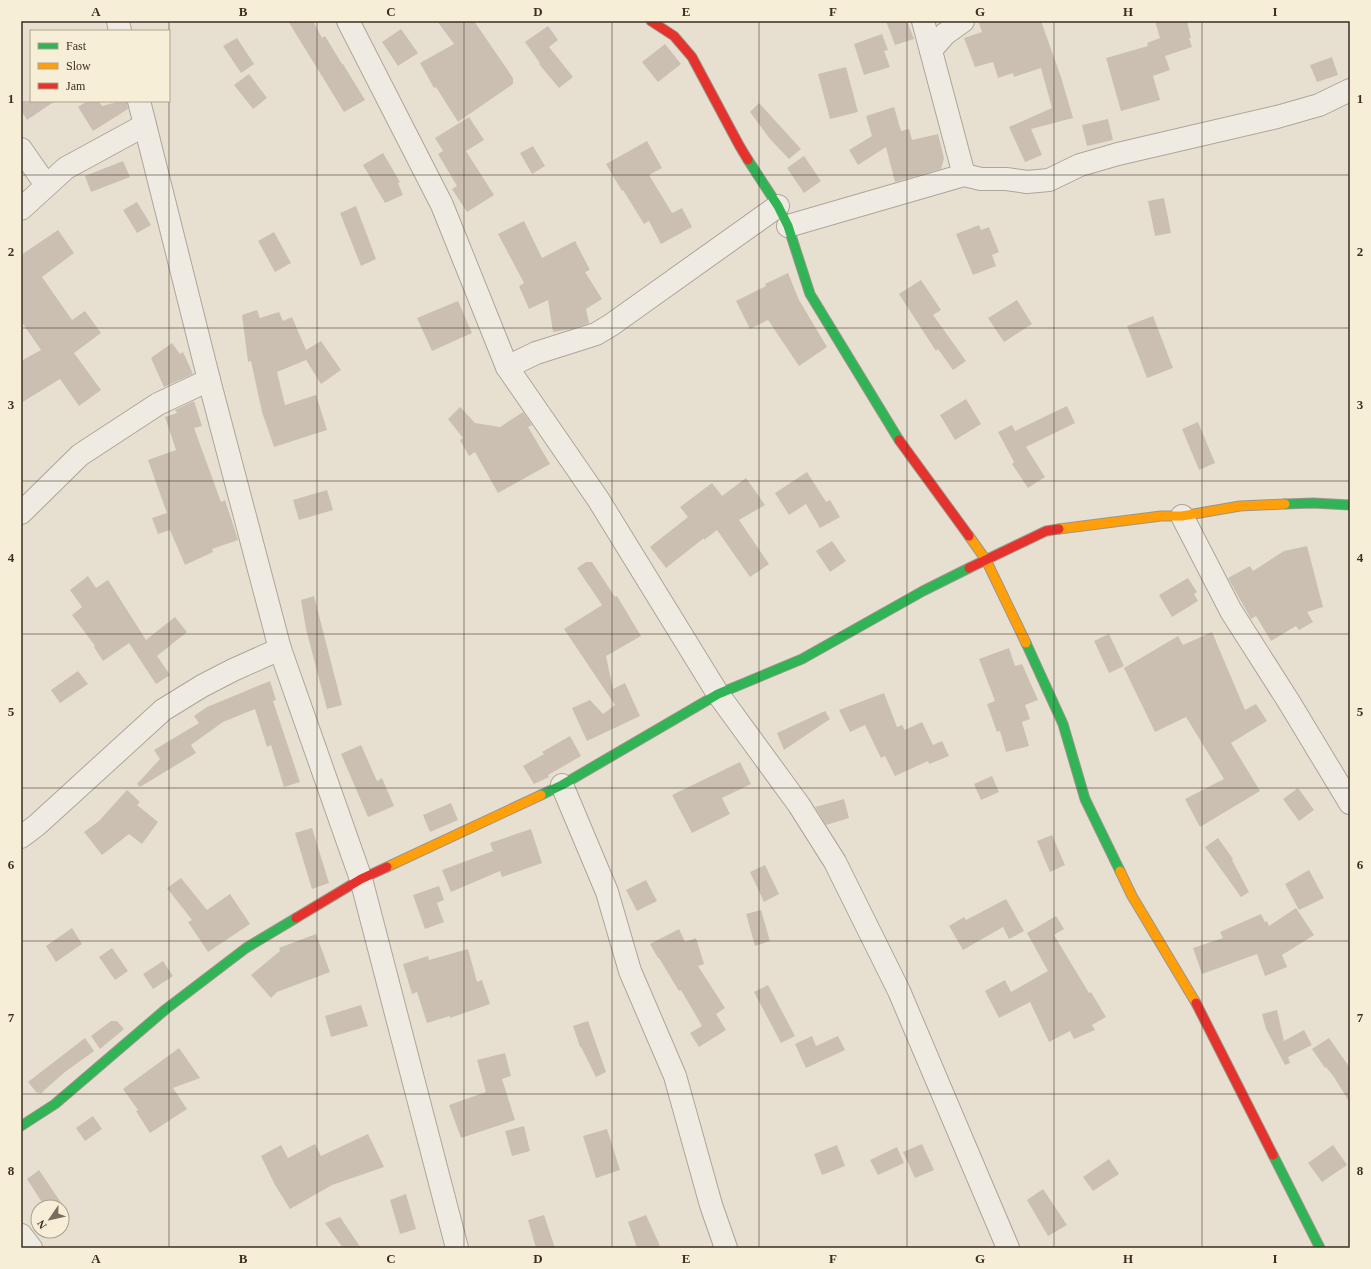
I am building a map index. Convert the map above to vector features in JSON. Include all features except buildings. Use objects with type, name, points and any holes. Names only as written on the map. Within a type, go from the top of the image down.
[{"type":"street","points":[[348,21],[442,205],[507,367],[598,499],[718,694],[799,806],[835,862],[899,991],[1008,1248]]},
{"type":"street","points":[[923,21],[964,176]]},
{"type":"street","points":[[931,50],[945,34],[963,21]]},
{"type":"street","points":[[665,24],[692,57],[739,145],[778,206],[788,226],[810,294],[892,431],[986,560],[1064,724],[1085,799],[1132,896],[1194,1000],[1320,1248]]},
{"type":"street","points":[[788,226],[964,176],[981,179],[1006,179],[1027,182],[1049,180],[1080,165],[1110,156],[1176,139],[1277,117],[1319,105],[1350,90]]},
{"type":"street","points":[[139,102],[209,380],[280,649],[361,879],[456,1248]]},
{"type":"street","points":[[21,209],[66,168],[145,125]]},
{"type":"street","points":[[21,149],[46,185]]},
{"type":"street","points":[[507,367],[536,353],[596,334],[611,325],[778,206]]},
{"type":"street","points":[[21,513],[80,455],[158,404],[209,380]]},
{"type":"street","points":[[21,1126],[55,1104],[166,1009],[246,948],[361,879],[562,785],[718,694],[802,659],[923,591],[1046,531],[1161,516],[1182,516],[1240,506],[1313,503],[1350,505]]},
{"type":"street","points":[[1182,516],[1231,611],[1289,702],[1350,803]]},
{"type":"street","points":[[21,837],[37,825],[163,710],[202,686],[232,670],[280,649]]},
{"type":"street","points":[[562,785],[607,892],[630,971],[675,1076],[711,1206],[726,1248]]},
{"type":"street","points":[[21,1235],[31,1248]]},
{"type":"traffic: fast","points":[[748,160],[778,206],[788,226],[810,294],[899,440]]},
{"type":"traffic: fast","points":[[1285,504],[1313,503],[1350,505]]},
{"type":"traffic: fast","points":[[541,795],[562,785],[718,694],[802,659],[923,591],[969,568]]},
{"type":"traffic: fast","points":[[1026,643],[1063,724],[1085,799],[1120,871]]},
{"type":"traffic: fast","points":[[21,1126],[55,1104],[166,1009],[246,948],[296,918]]},
{"type":"traffic: fast","points":[[1273,1155],[1320,1248]]},
{"type":"traffic: slow","points":[[1059,529],[1161,516],[1182,516],[1240,506],[1285,504]]},
{"type":"traffic: slow","points":[[969,536],[986,560],[1026,643]]},
{"type":"traffic: slow","points":[[387,867],[541,795]]},
{"type":"traffic: slow","points":[[1120,871],[1132,896],[1196,1003]]},
{"type":"traffic: jam","points":[[651,21],[674,36],[692,57],[748,160]]},
{"type":"traffic: jam","points":[[899,440],[969,536]]},
{"type":"traffic: jam","points":[[969,568],[1046,531],[1059,529]]},
{"type":"traffic: jam","points":[[296,918],[361,879],[387,867]]},
{"type":"traffic: jam","points":[[1196,1003],[1273,1155]]}]
